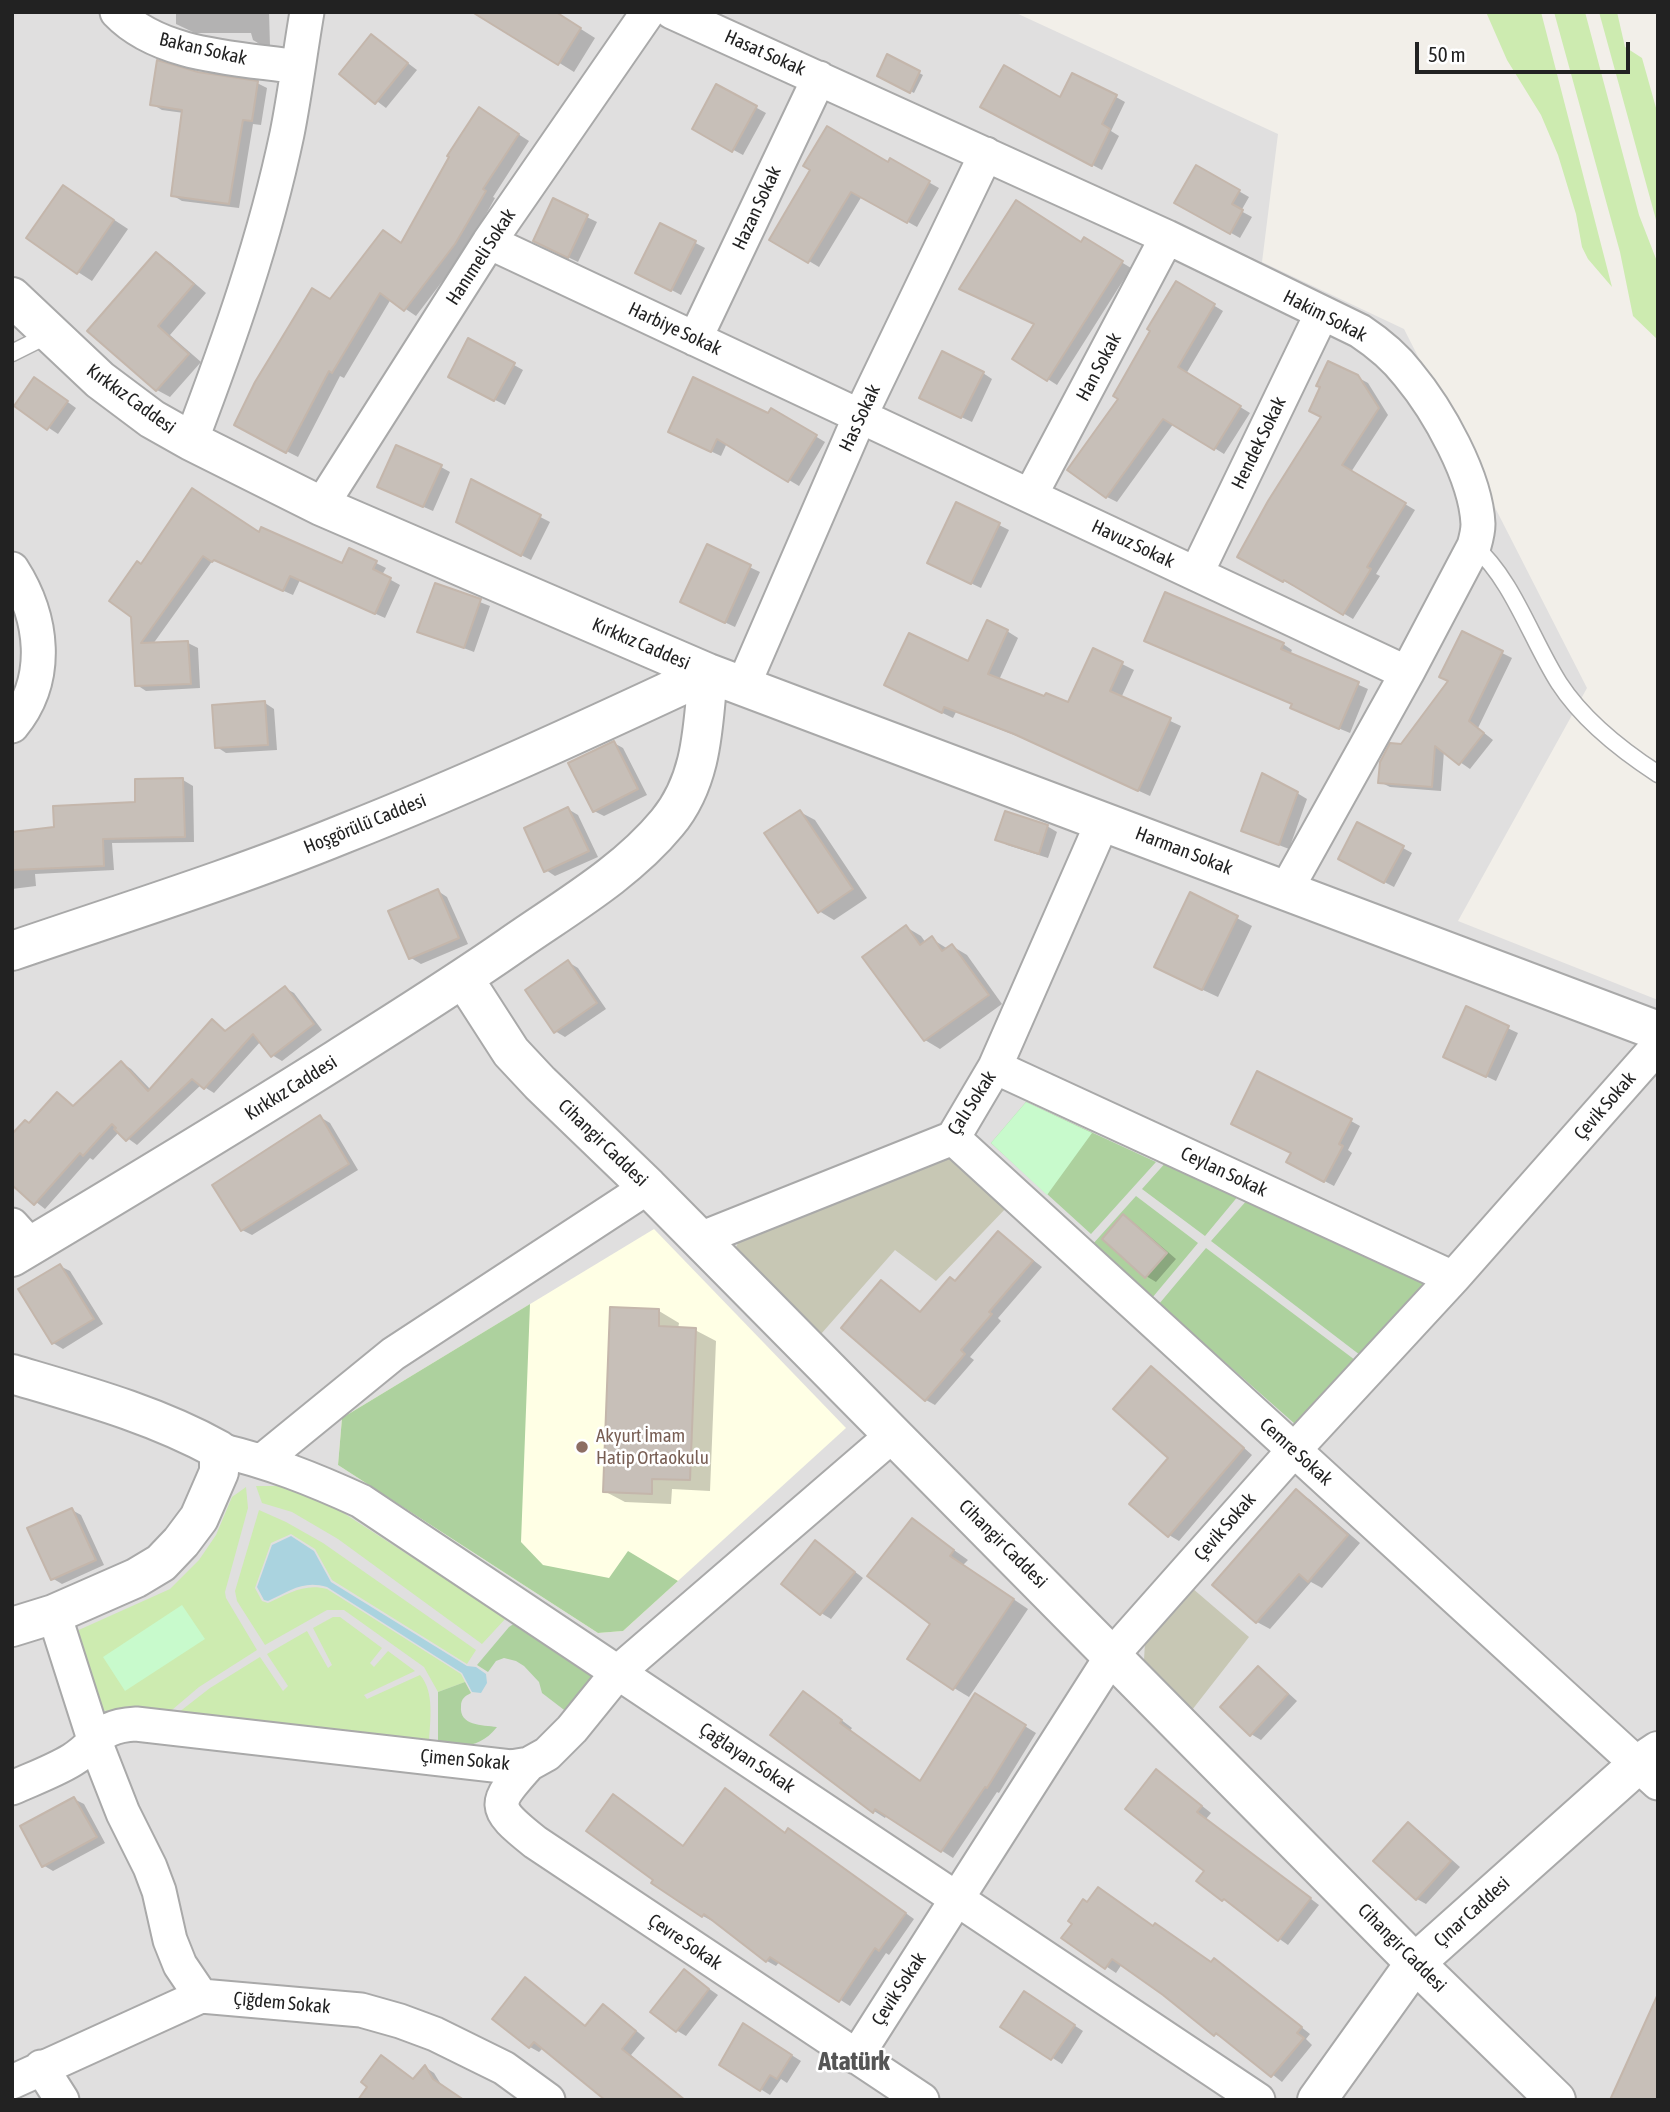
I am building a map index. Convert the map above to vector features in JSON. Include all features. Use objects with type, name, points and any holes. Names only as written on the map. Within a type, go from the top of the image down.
[{"type":"street","name":"Bakan Sokak","points":[[117,12],[139,32],[161,42],[215,55],[298,67]]},
{"type":"street","points":[[191,442],[257,253],[287,134],[307,12]]},
{"type":"street","name":"Hanımeli Sokak","points":[[321,506],[489,242],[648,12]]},
{"type":"street","name":"Hasat Sokak","points":[[672,12],[820,78]]},
{"type":"street","name":"Hakim Sokak","points":[[820,78],[1167,237],[1360,331],[1381,345],[1426,397],[1467,479],[1479,526],[1474,546],[1407,673],[1286,890]]},
{"type":"street","name":"Hazan Sokak","points":[[695,339],[820,78]]},
{"type":"street","name":"Has Sokak","points":[[725,680],[860,416],[986,154]]},
{"type":"street","name":"Han Sokak","points":[[1030,496],[1167,237]]},
{"type":"street","name":"Harbiye Sokak","points":[[489,242],[860,416]]},
{"type":"street","name":"Kırkkız Caddesi","points":[[12,297],[100,380],[152,419],[191,442],[321,506],[725,680],[689,786],[668,822],[638,852],[597,885],[464,979],[186,1154],[19,1243]]},
{"type":"street","name":"Hendek Sokak","points":[[1196,574],[1322,313]]},
{"type":"street","name":"Havuz Sokak","points":[[860,416],[1407,673]]},
{"type":"street","points":[[12,569],[23,586],[33,612],[39,641],[34,688],[23,713],[12,726]]},
{"type":"street","name":"Harman Sokak","points":[[725,680],[1658,1031]]},
{"type":"street","name":"Hoşgörülü Caddesi","points":[[15,946],[263,865],[725,680]]},
{"type":"street","name":"Çalı Sokak","points":[[700,1239],[953,1138],[995,1067],[1103,821]]},
{"type":"street","name":"Cihangir Caddesi","points":[[464,979],[511,1052],[540,1083],[700,1239],[1415,1962],[1556,2100]]},
{"type":"street","name":"Çevik Sokak","points":[[856,2057],[1113,1654],[1294,1450],[1453,1278],[1658,1046]]},
{"type":"street","name":"Ceylan Sokak","points":[[995,1067],[1453,1278]]},
{"type":"street","name":"Cemre Sokak","points":[[953,1138],[1294,1450],[1651,1766]]},
{"type":"street","points":[[263,1460],[393,1354],[648,1187]]},
{"type":"street","points":[[12,1374],[98,1399],[188,1433],[219,1450],[219,1472],[199,1518],[161,1563],[136,1578],[54,1614],[12,1627]]},
{"type":"street","name":"Çimen Sokak","points":[[12,1788],[71,1760],[106,1730],[120,1725],[136,1724],[511,1767],[529,1764],[547,1754],[572,1729],[619,1671],[894,1434]]},
{"type":"street","name":"Çağlayan Sokak","points":[[219,1450],[263,1460],[361,1501],[1258,2100]]},
{"type":"street","points":[[54,1614],[94,1739],[123,1813],[159,1891],[170,1940],[180,1965],[201,1996]]},
{"type":"street","name":"Çevre Sokak","points":[[529,1764],[506,1788],[501,1800],[502,1811],[509,1821],[535,1842],[922,2100]]},
{"type":"street","name":"Çınar Caddesi","points":[[1317,2100],[1415,1962],[1651,1766]]},
{"type":"street","name":"Çiğdem Sokak","points":[[27,2074],[201,1996],[361,2010],[400,2021],[504,2068],[548,2100]]},
{"type":"street","points":[[27,2074],[62,2100]]},
{"type":"lane","points":[[12,353],[50,334]]},
{"type":"lane","points":[[1474,546],[1493,564],[1560,684],[1577,706],[1616,744],[1658,774]]},
{"type":"shaded area","points":[[12,12],[1014,12],[1278,134],[1262,262],[1404,329],[1587,688],[1458,921],[1658,1000],[1658,2100],[12,2100]]},
{"type":"shaded area","points":[[946,1154],[1008,1206],[936,1281],[895,1250],[821,1334],[735,1249],[739,1241]]},
{"type":"shaded area","name":"Akyurt İmam Hatip Ortaokulu","points":[[654,1229],[846,1428],[623,1631],[598,1633],[338,1465],[342,1418]]},
{"type":"shaded area","points":[[1192,1588],[1249,1637],[1192,1710],[1144,1660],[1145,1642]]},
{"type":"green space","points":[[1486,12],[1541,12],[1612,287],[1588,259],[1582,247],[1576,214],[1558,155],[1541,115],[1507,60]]},
{"type":"green space","points":[[1554,12],[1585,12],[1639,215],[1658,264],[1658,340],[1633,316],[1620,252]]},
{"type":"green space","points":[[1599,12],[1617,12],[1625,47],[1642,58],[1658,115],[1658,227]]},
{"type":"green space","points":[[1026,1102],[1156,1162],[1091,1234],[991,1143]]},
{"type":"green space","points":[[1026,1102],[1092,1133],[1047,1195],[991,1143]]},
{"type":"green space","points":[[1168,1160],[1239,1195],[1205,1236],[1142,1189]]},
{"type":"green space","points":[[1136,1196],[1198,1243],[1152,1298],[1092,1245]]},
{"type":"green space","points":[[1248,1199],[1425,1284],[1360,1355],[1211,1241]]},
{"type":"green space","points":[[1206,1248],[1355,1360],[1295,1424],[1159,1304]]},
{"type":"green space","points":[[530,1304],[521,1542],[543,1565],[609,1578],[628,1551],[678,1581],[623,1631],[598,1633],[338,1465],[342,1418]]},
{"type":"green space","points":[[256,1486],[281,1486],[328,1503],[506,1618],[482,1644],[338,1539],[292,1512],[262,1503]]},
{"type":"green space","points":[[246,1487],[248,1508],[225,1592],[257,1650],[199,1687],[166,1715],[96,1710],[72,1633],[170,1589],[199,1560],[216,1535],[232,1497]]},
{"type":"green space","points":[[259,1510],[323,1543],[476,1650],[467,1664],[332,1580],[315,1549],[291,1534],[271,1543],[255,1588],[262,1601],[268,1603],[303,1588],[327,1589],[461,1674],[465,1682],[438,1692],[424,1667],[344,1610],[327,1610],[265,1645],[237,1601],[235,1591]]},
{"type":"green space","points":[[182,1605],[205,1639],[125,1691],[103,1657]]},
{"type":"green space","points":[[333,1617],[340,1617],[382,1648],[370,1663],[374,1667],[388,1651],[415,1671],[364,1695],[367,1699],[420,1675],[430,1698],[429,1742],[174,1716],[210,1688],[260,1657],[283,1691],[288,1686],[267,1654],[307,1631],[328,1668],[332,1665],[313,1628]]},
{"type":"green space","points":[[518,1621],[596,1675],[572,1716],[542,1693],[539,1682],[516,1661],[504,1658],[496,1661],[488,1672],[477,1665],[509,1627]]},
{"type":"green space","points":[[465,1682],[471,1693],[462,1701],[461,1713],[468,1721],[478,1725],[497,1727],[484,1739],[470,1745],[438,1742],[438,1692]]},
{"type":"water","points":[[291,1536],[314,1551],[331,1582],[467,1666],[476,1667],[486,1674],[487,1683],[481,1693],[472,1692],[462,1673],[327,1587],[304,1586],[268,1601],[264,1600],[257,1587],[272,1545]]},
{"type":"building","points":[[472,12],[556,12],[581,28],[558,65]]},
{"type":"building","points":[[371,34],[408,63],[375,104],[339,74]]},
{"type":"building","points":[[887,54],[920,71],[910,93],[877,76]]},
{"type":"building","points":[[157,60],[198,72],[258,81],[252,121],[243,120],[229,204],[171,196],[182,110],[150,105]]},
{"type":"building","points":[[1004,65],[1060,97],[1072,73],[1117,95],[1102,124],[1110,129],[1092,166],[980,107]]},
{"type":"building","points":[[716,84],[757,106],[732,152],[692,129]]},
{"type":"building","points":[[479,107],[519,134],[483,189],[486,191],[455,244],[404,311],[380,293],[332,373],[329,371],[286,453],[234,425],[255,382],[312,288],[330,299],[383,230],[401,243],[449,157],[447,156]]},
{"type":"building","points":[[827,126],[888,162],[890,158],[930,181],[907,223],[851,192],[808,263],[769,240],[810,170],[803,166]]},
{"type":"building","points":[[1196,165],[1240,190],[1232,204],[1243,210],[1230,234],[1174,203]]},
{"type":"building","points":[[63,185],[114,220],[77,274],[26,238]]},
{"type":"building","points":[[553,198],[588,215],[568,258],[533,241]]},
{"type":"building","points":[[1016,200],[1081,242],[1084,237],[1123,261],[1047,381],[1012,359],[1034,324],[959,289]]},
{"type":"building","points":[[660,223],[696,241],[671,291],[635,273]]},
{"type":"building","points":[[156,252],[194,284],[158,326],[189,354],[156,391],[87,331]]},
{"type":"building","points":[[1176,281],[1215,304],[1178,367],[1241,406],[1214,450],[1163,419],[1106,498],[1067,470],[1118,399],[1113,396],[1150,331],[1147,329]]},
{"type":"building","points":[[468,338],[515,363],[494,401],[448,377]]},
{"type":"building","points":[[942,351],[984,372],[961,418],[919,398]]},
{"type":"building","points":[[1328,361],[1358,375],[1379,408],[1342,465],[1406,503],[1367,567],[1371,569],[1343,615],[1284,580],[1283,582],[1237,557],[1268,501],[1321,417],[1309,411],[1320,387],[1316,386]]},
{"type":"building","points":[[34,377],[68,401],[47,430],[14,406]]},
{"type":"building","points":[[693,377],[768,413],[771,408],[817,435],[788,482],[717,439],[711,452],[668,432]]},
{"type":"building","points":[[396,445],[442,465],[423,507],[377,487]]},
{"type":"building","points":[[471,479],[541,515],[521,556],[456,522]]},
{"type":"building","points":[[192,488],[259,532],[261,527],[342,563],[349,548],[377,561],[373,569],[391,578],[375,614],[290,576],[283,591],[203,556],[141,643],[188,641],[191,684],[135,686],[131,617],[109,601],[137,561],[141,564]]},
{"type":"building","points":[[956,502],[1000,523],[971,584],[927,563]]},
{"type":"building","points":[[707,544],[751,565],[725,623],[680,602]]},
{"type":"building","points":[[435,583],[481,599],[464,648],[417,632]]},
{"type":"building","points":[[1165,592],[1284,643],[1281,649],[1359,682],[1339,729],[1290,708],[1292,704],[1144,641]]},
{"type":"building","points":[[987,620],[1008,630],[988,674],[1044,696],[1046,693],[1068,702],[1093,648],[1123,662],[1110,691],[1171,718],[1138,791],[1014,734],[944,707],[942,713],[884,685],[909,633],[968,661]]},
{"type":"building","points":[[1462,631],[1503,651],[1469,721],[1484,733],[1459,765],[1435,746],[1432,787],[1378,783],[1380,762],[1390,743],[1401,744],[1448,681],[1439,677]]},
{"type":"building","points":[[265,701],[268,745],[215,748],[212,705]]},
{"type":"building","points":[[614,741],[638,789],[593,812],[568,763]]},
{"type":"building","points":[[1262,773],[1298,792],[1279,845],[1241,831]]},
{"type":"building","points":[[183,778],[185,837],[103,839],[104,866],[12,870],[12,832],[54,827],[53,806],[135,802],[135,779]]},
{"type":"building","points":[[568,807],[589,851],[544,872],[524,828]]},
{"type":"building","points":[[800,810],[853,889],[818,913],[764,833]]},
{"type":"building","points":[[1005,811],[1048,825],[1039,854],[995,840]]},
{"type":"building","points":[[1357,822],[1404,846],[1384,883],[1338,859]]},
{"type":"building","points":[[438,889],[459,938],[409,959],[388,911]]},
{"type":"building","points":[[1190,892],[1238,916],[1202,990],[1154,967]]},
{"type":"building","points":[[906,925],[920,945],[932,936],[942,951],[952,944],[989,995],[924,1041],[862,957]]},
{"type":"building","points":[[568,960],[597,1003],[554,1033],[525,990]]},
{"type":"building","points":[[285,986],[314,1024],[271,1057],[253,1034],[204,1089],[192,1079],[126,1141],[112,1124],[83,1156],[80,1153],[34,1205],[12,1185],[12,1134],[25,1120],[29,1123],[57,1092],[73,1106],[121,1061],[148,1091],[212,1019],[225,1031]]},
{"type":"building","points":[[1466,1006],[1509,1026],[1486,1077],[1443,1057]]},
{"type":"building","points":[[1257,1071],[1352,1119],[1339,1144],[1343,1146],[1324,1182],[1286,1162],[1291,1153],[1231,1124]]},
{"type":"building","points":[[320,1115],[349,1164],[241,1231],[212,1185]]},
{"type":"building","points":[[1123,1214],[1167,1253],[1145,1278],[1102,1239]]},
{"type":"building","points":[[998,1231],[1033,1261],[989,1312],[992,1314],[961,1350],[965,1354],[925,1401],[841,1328],[881,1280],[920,1312],[950,1277],[955,1281]]},
{"type":"building","points":[[60,1264],[94,1319],[52,1344],[18,1289]]},
{"type":"building","points":[[610,1307],[659,1309],[659,1326],[696,1328],[690,1480],[652,1479],[652,1494],[603,1492]]},
{"type":"building","points":[[1151,1366],[1244,1448],[1168,1537],[1129,1504],[1168,1458],[1113,1409]]},
{"type":"building","points":[[1296,1489],[1348,1535],[1308,1582],[1299,1574],[1256,1623],[1212,1585]]},
{"type":"building","points":[[72,1508],[96,1560],[51,1580],[27,1528]]},
{"type":"building","points":[[912,1518],[954,1550],[950,1556],[1014,1599],[953,1690],[907,1659],[930,1624],[867,1576]]},
{"type":"building","points":[[815,1540],[855,1572],[820,1615],[781,1584]]},
{"type":"building","points":[[1258,1666],[1288,1694],[1250,1736],[1220,1707]]},
{"type":"building","points":[[803,1691],[842,1720],[840,1723],[920,1781],[975,1693],[1026,1725],[987,1788],[985,1787],[941,1852],[875,1809],[873,1813],[770,1735]]},
{"type":"building","points":[[1156,1769],[1202,1806],[1197,1812],[1311,1898],[1278,1941],[1196,1881],[1204,1871],[1125,1809]]},
{"type":"building","points":[[725,1788],[785,1833],[788,1828],[906,1913],[879,1951],[875,1948],[839,2002],[770,1957],[766,1962],[704,1914],[702,1917],[651,1883],[653,1880],[586,1831],[613,1794],[683,1846]]},
{"type":"building","points":[[74,1797],[97,1837],[42,1867],[20,1826]]},
{"type":"building","points":[[1408,1822],[1451,1861],[1416,1900],[1373,1861]]},
{"type":"building","points":[[1098,1887],[1211,1962],[1214,1958],[1302,2027],[1297,2033],[1304,2038],[1271,2077],[1216,2033],[1214,2036],[1112,1959],[1105,1969],[1061,1938],[1072,1924],[1068,1921],[1083,1899],[1087,1902]]},
{"type":"building","points":[[684,1969],[709,1989],[676,2032],[650,2012]]},
{"type":"building","points":[[525,1977],[585,2026],[603,2004],[636,2031],[622,2049],[685,2100],[605,2100],[534,2042],[529,2048],[492,2019]]},
{"type":"building","points":[[1024,1991],[1075,2025],[1051,2060],[1000,2027]]},
{"type":"building","points":[[1658,1994],[1658,2100],[1610,2100]]},
{"type":"building","points":[[743,2023],[792,2055],[777,2079],[770,2075],[760,2091],[719,2065]]},
{"type":"building","points":[[381,2055],[413,2079],[425,2065],[433,2079],[464,2100],[358,2100],[367,2087],[361,2082]]},
{"type":"place","name":"Akyurt İmam Hatip Ortaokulu","points":[[582,1447]]},
{"type":"district","name":"Atatürk","points":[[854,2062]]}]
